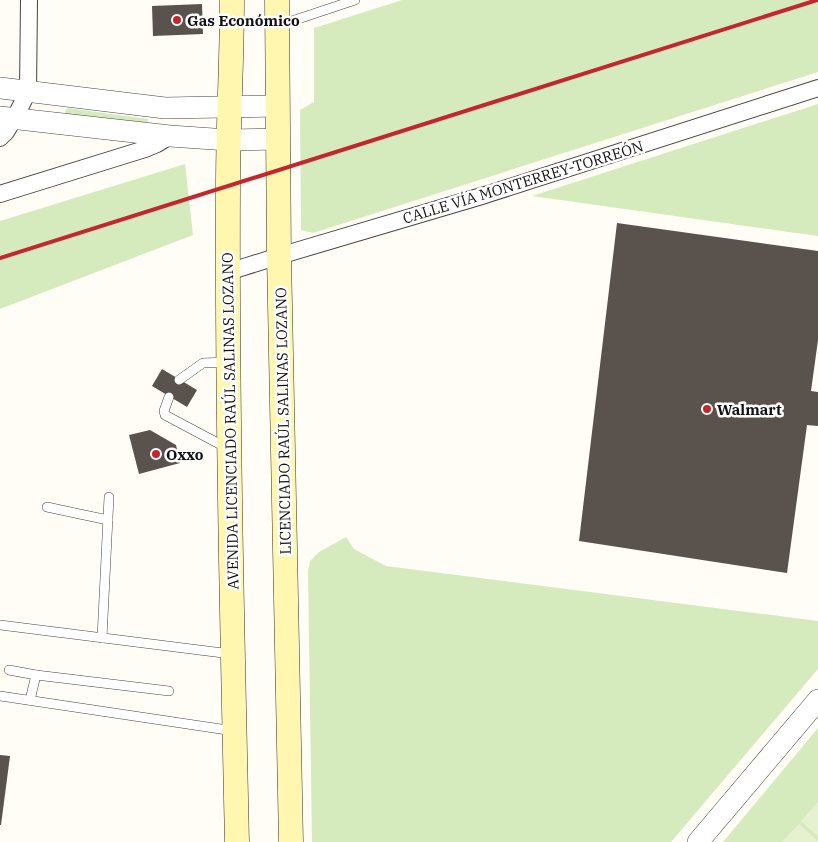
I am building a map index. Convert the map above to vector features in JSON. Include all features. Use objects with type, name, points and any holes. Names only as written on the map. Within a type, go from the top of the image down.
[{"type":"main road","name":"AVENIDA LICENCIADO RAÚL SALINAS LOZANO","points":[[232,0],[228,140],[228,362],[237,842]]},
{"type":"main road","name":"LICENCIADO RAÚL SALINAS LOZANO","points":[[277,0],[279,256],[291,842]]},
{"type":"street","points":[[0,138],[6,132],[7,118],[28,92],[29,0]]},
{"type":"street","points":[[0,88],[165,108],[277,106]]},
{"type":"street","name":"CALLE VÍA MONTERREY-TORREÓN","points":[[228,272],[469,200],[818,88]]},
{"type":"street","points":[[7,118],[170,136],[228,140],[278,139]]},
{"type":"street","points":[[0,194],[145,149],[170,136]]},
{"type":"street","points":[[698,842],[818,700]]},
{"type":"lane","points":[[277,26],[355,0]]},
{"type":"lane","points":[[179,380],[203,363],[228,362]]},
{"type":"lane","points":[[170,396],[164,411],[165,415],[230,449]]},
{"type":"lane","points":[[102,638],[109,496]]},
{"type":"lane","points":[[47,507],[108,520]]},
{"type":"lane","points":[[0,625],[234,655]]},
{"type":"lane","points":[[9,670],[169,691]]},
{"type":"lane","points":[[30,700],[36,675]]},
{"type":"lane","points":[[0,696],[235,731]]},
{"type":"green space","points":[[402,0],[818,0],[818,72],[313,233],[301,230],[300,110],[314,102],[314,28]]},
{"type":"green space","points":[[818,104],[818,236],[532,196]]},
{"type":"green space","points":[[67,108],[148,119],[147,126],[66,115]]},
{"type":"green space","points":[[185,164],[193,235],[0,309],[0,221]]},
{"type":"green space","points":[[346,537],[354,549],[386,566],[818,621],[818,669],[671,842],[312,842],[308,571],[310,561],[319,552]]},
{"type":"green space","points":[[818,728],[818,842],[723,842]]},
{"type":"green space","points":[[818,802],[818,836],[801,821]]},
{"type":"green space","points":[[799,824],[818,841],[818,842],[782,842]]},
{"type":"building","name":"Gas Económico","points":[[202,4],[203,34],[153,36],[152,6]]},
{"type":"building","name":"Walmart","points":[[617,223],[818,251],[818,340],[811,391],[818,392],[818,426],[807,425],[787,573],[579,541]]},
{"type":"building","name":"Oxxo","points":[[162,369],[197,390],[187,407],[152,386]]},
{"type":"building","name":"Oxxo","points":[[150,430],[176,445],[180,463],[139,474],[129,435]]},
{"type":"building","points":[[0,755],[10,756],[1,825],[0,825]]},
{"type":"railway","points":[[0,258],[817,0]]},
{"type":"place","name":"Gas Económico","points":[[177,20]]},
{"type":"place","name":"Walmart","points":[[707,409]]},
{"type":"place","name":"Oxxo","points":[[156,454]]}]
